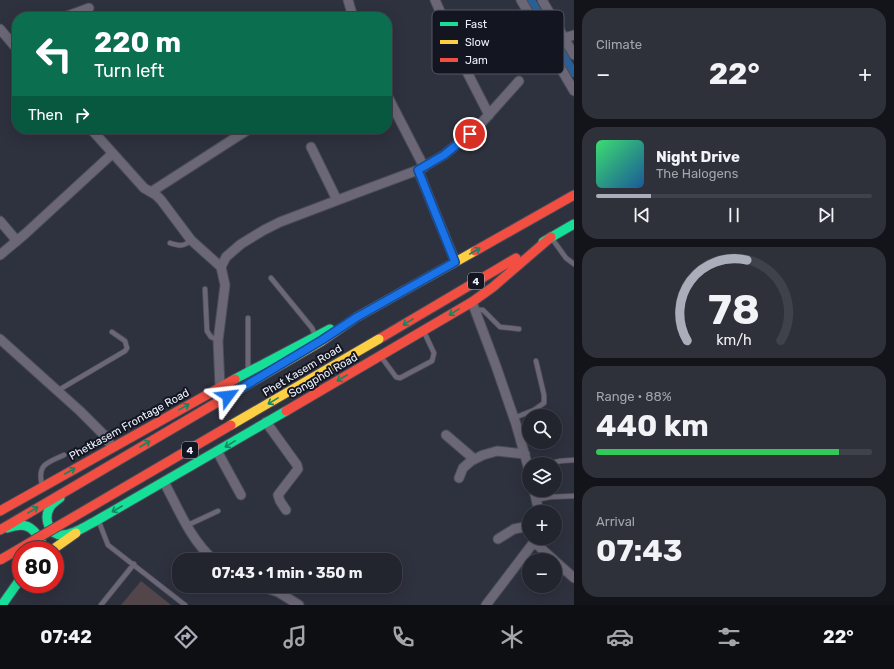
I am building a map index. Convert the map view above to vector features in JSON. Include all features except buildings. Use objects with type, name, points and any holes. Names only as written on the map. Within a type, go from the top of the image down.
[{"type":"main road","name":"Phet Kasem Road","points":[[0,531],[80,482],[315,344],[357,317],[574,195]]},
{"type":"main road","name":"Phet Kasem Road","points":[[0,560],[574,224]]},
{"type":"main road","name":"Songphol Road","points":[[64,542],[96,521],[424,330],[474,306],[493,287],[551,237]]},
{"type":"main road","name":"Phetkasem Frontage Road","points":[[0,511],[220,387],[315,336],[357,317]]},
{"type":"main road","points":[[80,482],[55,502],[50,508],[47,522],[49,528],[55,534],[62,535],[96,521]]},
{"type":"main road","points":[[0,531],[22,524],[28,526],[37,533],[41,541]]},
{"type":"main road","points":[[2,605],[12,590]]},
{"type":"street","points":[[348,0],[352,12]]},
{"type":"street","points":[[434,0],[439,10]]},
{"type":"street","points":[[521,0],[527,10]]},
{"type":"street","points":[[542,0],[548,10]]},
{"type":"street","points":[[78,12],[89,8]]},
{"type":"street","points":[[0,29],[12,43]]},
{"type":"street","points":[[574,35],[564,38],[574,55]]},
{"type":"street","points":[[468,74],[488,115]]},
{"type":"street","points":[[564,74],[574,91]]},
{"type":"street","points":[[221,267],[226,257],[251,237],[280,222],[421,169],[444,155],[476,129],[519,81]]},
{"type":"street","points":[[392,105],[421,169],[455,262]]},
{"type":"street","points":[[95,134],[144,188],[161,200],[191,240],[221,267],[225,285],[218,340],[220,387]]},
{"type":"street","points":[[151,192],[241,134]]},
{"type":"street","points":[[311,147],[337,200]]},
{"type":"street","points":[[0,255],[112,154]]},
{"type":"street","points":[[0,221],[17,241]]},
{"type":"street","points":[[474,306],[514,418],[526,457]]},
{"type":"street","points":[[0,339],[105,436],[112,447]]},
{"type":"street","points":[[266,422],[297,465],[298,470],[278,495],[286,510]]},
{"type":"street","points":[[446,435],[474,459]]},
{"type":"street","points":[[217,451],[241,495]]},
{"type":"street","points":[[459,478],[463,468],[474,459],[497,451],[525,454]]},
{"type":"street","points":[[164,482],[200,546],[207,553]]},
{"type":"street","points":[[535,497],[537,505]]},
{"type":"street","points":[[498,539],[514,529],[522,527]]},
{"type":"street","points":[[490,604],[531,545]]},
{"type":"street","points":[[540,545],[548,553]]},
{"type":"street","points":[[562,567],[574,578]]},
{"type":"street","points":[[280,593],[299,605]]},
{"type":"lane","points":[[551,237],[566,258],[574,264]]},
{"type":"lane","points":[[170,243],[181,246],[186,245],[191,240]]},
{"type":"lane","points":[[271,278],[312,328],[315,336]]},
{"type":"lane","points":[[205,289],[207,330],[211,337],[218,340]]},
{"type":"lane","points":[[474,306],[483,310],[500,327],[518,329]]},
{"type":"lane","points":[[248,318],[248,372]]},
{"type":"lane","points":[[381,356],[396,378],[403,377],[432,362],[434,353],[424,330]]},
{"type":"lane","points":[[57,391],[125,351],[127,344],[125,341],[112,332]]},
{"type":"lane","points":[[514,418],[534,410],[544,403],[544,394],[536,361]]},
{"type":"lane","points":[[42,487],[39,476],[42,467],[64,455]]},
{"type":"lane","points":[[562,461],[574,460]]},
{"type":"lane","points":[[536,500],[550,496],[574,496]]},
{"type":"lane","points":[[188,525],[218,511]]},
{"type":"lane","points":[[96,521],[108,545],[185,605]]},
{"type":"lane","points":[[101,605],[134,564]]},
{"type":"waterway","points":[[531,0],[537,10]]},
{"type":"waterway","points":[[564,56],[574,73]]},
{"type":"traffic: fast","points":[[543,242],[574,224]]},
{"type":"traffic: fast","points":[[235,379],[330,329]]},
{"type":"traffic: fast","points":[[60,498],[50,507],[47,522],[54,532],[66,535],[94,522],[286,411]]},
{"type":"traffic: fast","points":[[7,528],[18,525],[27,526],[34,531],[41,541]]},
{"type":"traffic: fast","points":[[2,605],[12,591]]},
{"type":"traffic: slow","points":[[233,393],[322,341],[357,317],[475,251]]},
{"type":"traffic: slow","points":[[231,425],[379,339]]},
{"type":"traffic: slow","points":[[64,542],[76,533]]},
{"type":"traffic: jam","points":[[475,251],[574,195]]},
{"type":"traffic: jam","points":[[286,411],[472,302],[493,287],[551,237]]},
{"type":"traffic: jam","points":[[379,339],[516,258]]},
{"type":"traffic: jam","points":[[0,511],[235,379]]},
{"type":"traffic: jam","points":[[0,530],[233,393]]},
{"type":"traffic: jam","points":[[0,560],[231,425]]},
{"type":"route","points":[[228,396],[322,340],[357,317],[455,262],[418,170],[424,168],[444,155],[470,134]]}]
